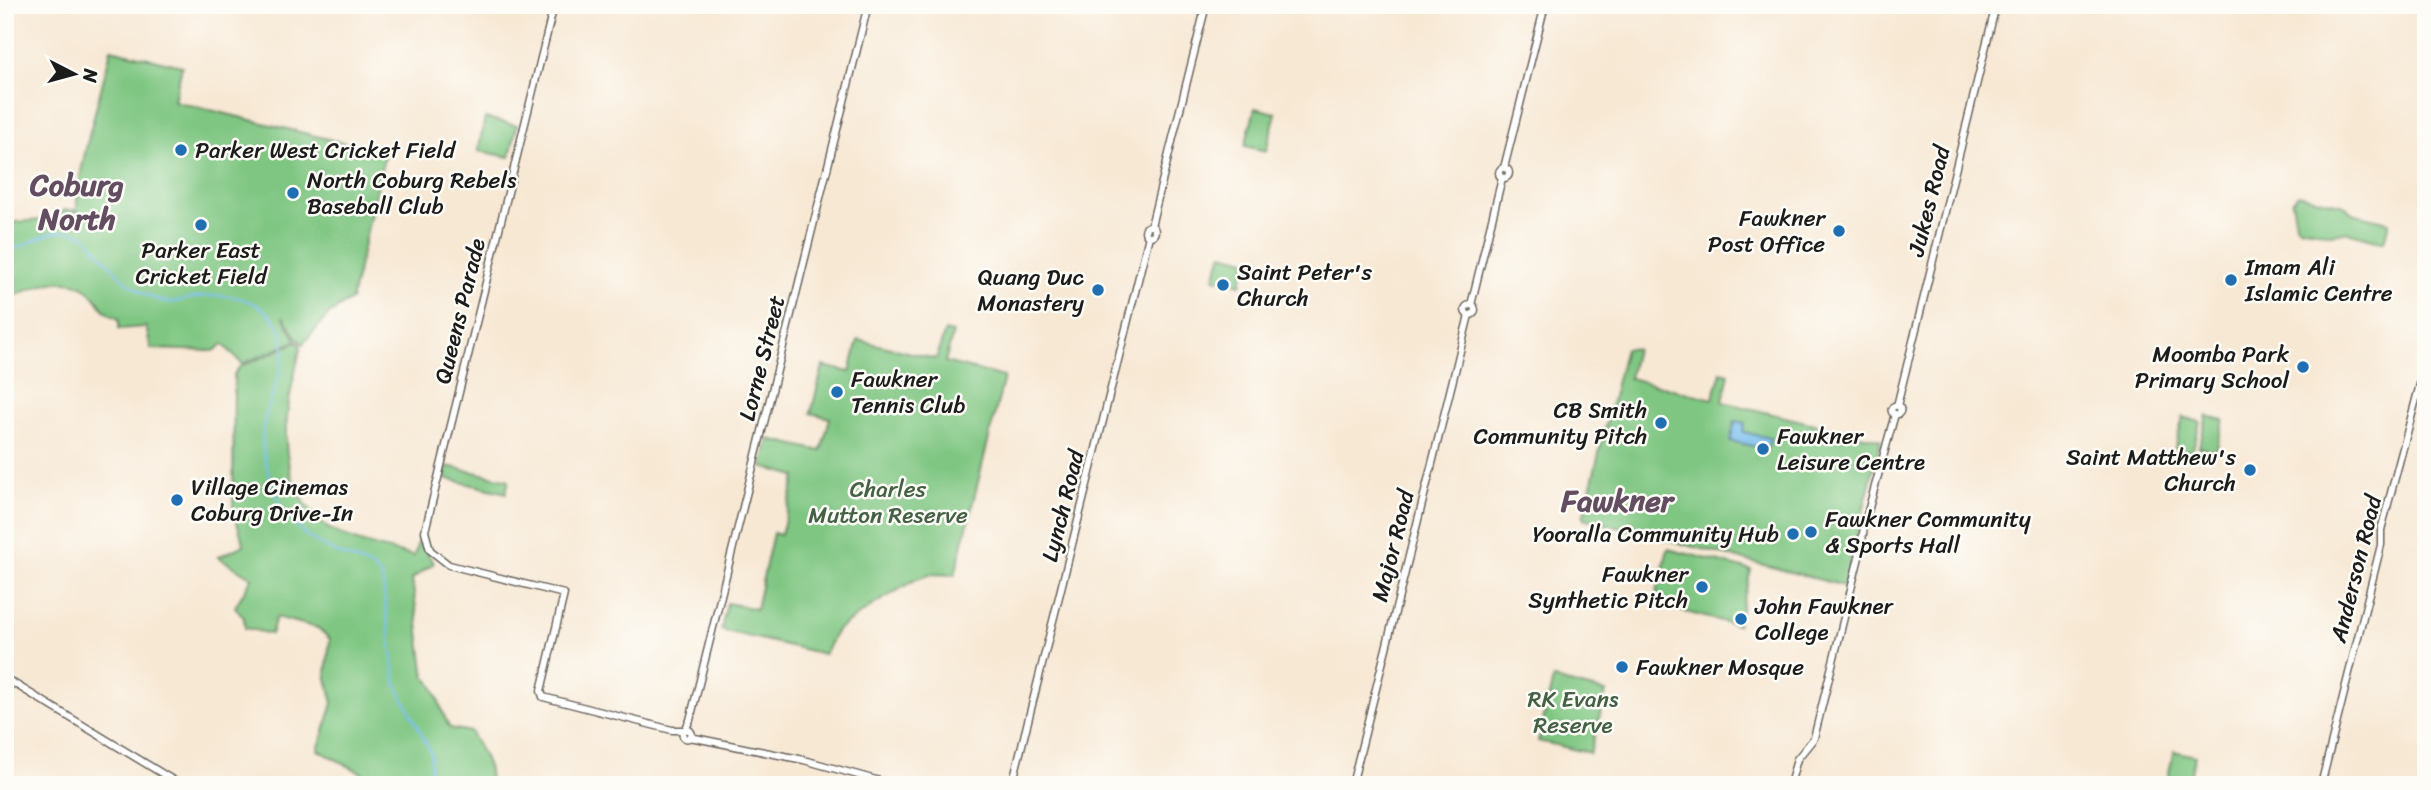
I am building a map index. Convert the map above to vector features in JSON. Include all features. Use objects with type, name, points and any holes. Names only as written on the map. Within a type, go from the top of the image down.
[{"type":"street","name":"Queens Parade","points":[[554,5],[426,520],[427,543],[437,558],[449,565],[564,594],[541,691],[543,697],[687,733]]},
{"type":"street","name":"Lorne Street","points":[[687,733],[868,5]]},
{"type":"street","name":"Lynch Road","points":[[1012,785],[1149,236],[1155,232],[1151,226],[1206,5]]},
{"type":"street","name":"Major Road","points":[[1352,785],[1469,315],[1465,310],[1471,305],[1503,178],[1509,174],[1504,168],[1545,5]]},
{"type":"street","name":"Jukes Road","points":[[1790,785],[1797,759],[1814,737],[1861,549],[1864,526],[1895,414],[1892,409],[1897,406],[1996,5]]},
{"type":"street","name":"Anderson Road","points":[[2321,785],[2381,545],[2381,530],[2426,362]]},
{"type":"street","points":[[5,678],[181,785]]},
{"type":"street","points":[[687,733],[804,760],[894,785]]},
{"type":"green space","points":[[111,49],[182,66],[174,101],[385,153],[351,300],[329,314],[303,344],[283,316],[296,341],[242,364],[223,344],[214,351],[151,349],[146,327],[119,329],[119,319],[105,311],[82,286],[72,283],[50,283],[5,299],[5,223],[52,219],[65,210],[75,210],[78,215],[77,203],[83,161]]},
{"type":"green space","points":[[1255,108],[1276,113],[1266,151],[1245,146]]},
{"type":"green space","points":[[485,118],[517,125],[510,157],[478,151]]},
{"type":"green space","points":[[2298,194],[2344,205],[2352,213],[2389,222],[2384,242],[2347,232],[2332,234],[2300,227],[2296,224],[2292,201]]},
{"type":"green space","points":[[1222,254],[1246,260],[1241,284],[1214,278]]},
{"type":"green space","name":"Charles Mutton Reserve","points":[[945,331],[953,333],[945,362],[1004,377],[955,575],[932,574],[917,579],[875,604],[837,630],[824,654],[721,630],[727,603],[756,609],[773,533],[781,535],[796,476],[762,467],[769,439],[821,451],[830,418],[811,413],[823,366],[850,372],[858,340],[936,359]]},
{"type":"green space","points":[[297,342],[301,346],[291,389],[286,432],[291,475],[300,495],[313,513],[326,527],[338,533],[359,542],[414,556],[420,534],[422,546],[434,563],[412,579],[425,677],[433,686],[450,728],[471,732],[487,765],[490,778],[488,785],[378,785],[377,781],[318,750],[333,703],[326,674],[330,639],[318,628],[276,617],[271,634],[245,628],[244,618],[235,607],[252,578],[218,557],[244,545],[233,509],[234,374],[240,367]]},
{"type":"green space","points":[[1625,348],[1636,349],[1629,378],[1713,399],[1721,372],[1729,374],[1723,402],[1881,440],[1844,586],[1583,518]]},
{"type":"green space","points":[[2207,416],[2224,420],[2216,451],[2199,447]]},
{"type":"green space","points":[[2183,417],[2200,422],[2192,452],[2175,448]]},
{"type":"green space","points":[[447,466],[509,480],[506,493],[444,478]]},
{"type":"green space","name":"Fawkner Synthetic Pitch","points":[[1668,549],[1751,570],[1737,625],[1654,604]]},
{"type":"green space","name":"RK Evans Reserve","points":[[1553,679],[1606,692],[1590,753],[1538,741]]},
{"type":"green space","points":[[2174,751],[2195,756],[2188,785],[2166,785]]},
{"type":"water","points":[[1735,421],[1745,423],[1743,432],[1770,438],[1767,449],[1730,441]]},
{"type":"waterway","points":[[5,251],[55,232],[75,232],[86,237],[128,283],[149,296],[170,302],[204,296],[237,298],[258,306],[275,321],[282,333],[284,347],[280,374],[263,429],[264,454],[271,480],[282,507],[295,525],[311,539],[369,566],[382,578],[396,684],[431,753],[430,785]]},
{"type":"place","name":"Parker West Cricket Field","points":[[181,150]]},
{"type":"place","name":"North Coburg Rebels Baseball Club","points":[[293,193]]},
{"type":"place","name":"Parker East Cricket Field","points":[[201,225]]},
{"type":"place","name":"Fawkner Post Office","points":[[1839,231]]},
{"type":"place","name":"Imam Ali Islamic Centre","points":[[2231,280]]},
{"type":"place","name":"Saint Peter's Church","points":[[1223,285]]},
{"type":"place","name":"Quang Duc Monastery","points":[[1098,290]]},
{"type":"place","name":"Moomba Park Primary School","points":[[2303,367]]},
{"type":"place","name":"Fawkner Tennis Club","points":[[837,392]]},
{"type":"place","name":"CB Smith Community Pitch","points":[[1661,423]]},
{"type":"place","name":"Fawkner Leisure Centre","points":[[1763,449]]},
{"type":"place","name":"Saint Matthew's Church","points":[[2250,470]]},
{"type":"place","name":"Village Cinemas Coburg Drive-In","points":[[177,500]]},
{"type":"place","name":"Fawkner Community & Sports Hall","points":[[1811,532]]},
{"type":"place","name":"Yooralla Community Hub","points":[[1793,534]]},
{"type":"place","name":"Fawkner Synthetic Pitch","points":[[1702,587]]},
{"type":"place","name":"John Fawkner College","points":[[1741,619]]},
{"type":"place","name":"Fawkner Mosque","points":[[1622,667]]},
{"type":"district","name":"Coburg North","points":[[77,202]]},
{"type":"district","name":"Fawkner","points":[[1617,501]]}]
